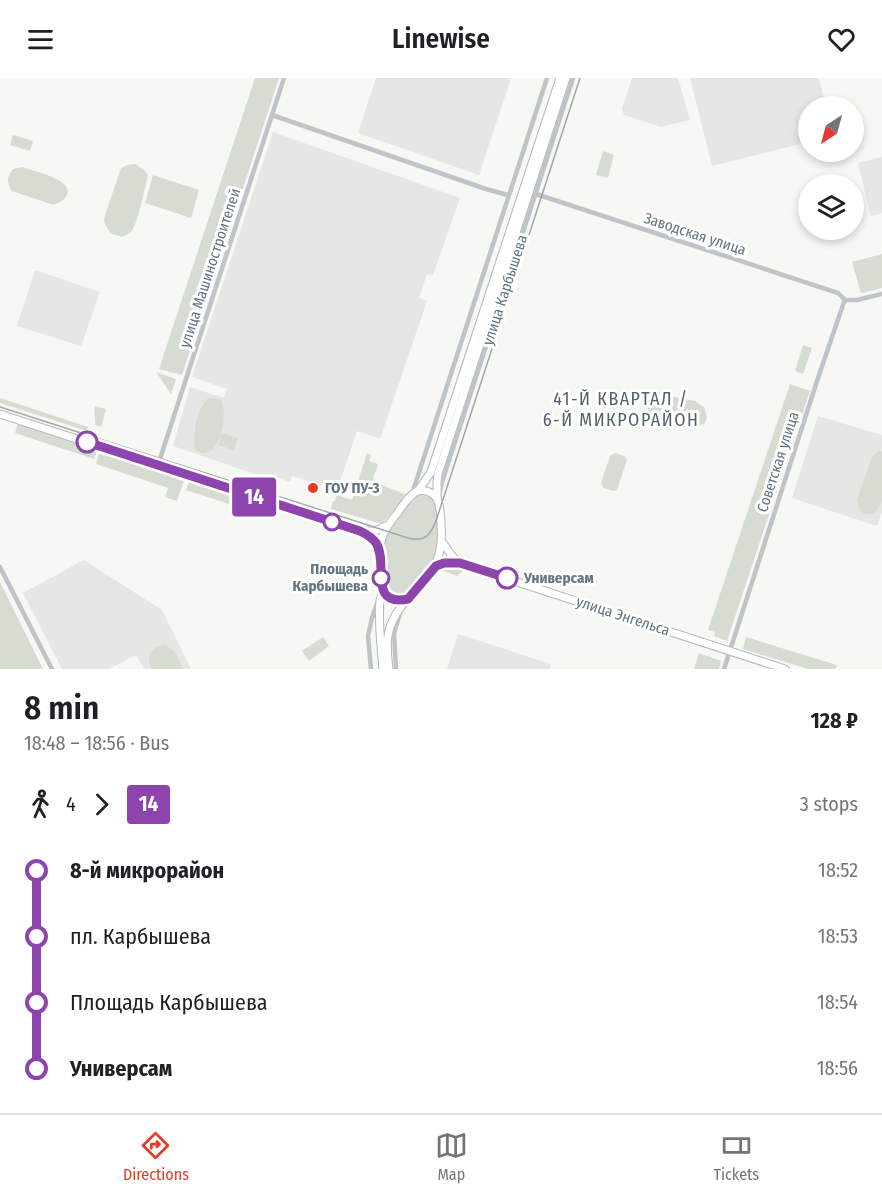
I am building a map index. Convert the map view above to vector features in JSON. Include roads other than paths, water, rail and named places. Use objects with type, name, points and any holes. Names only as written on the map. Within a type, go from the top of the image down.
[{"type":"main road","name":"улица Карбышева","points":[[382,669],[380,634],[382,590],[379,552],[383,533],[387,525],[431,472],[560,78]]},
{"type":"main road","name":"улица Карбышева","points":[[389,669],[387,648],[391,622],[398,609],[436,566],[443,543],[438,500],[438,474],[566,78]]},
{"type":"main road","points":[[0,414],[360,531],[374,540],[379,552]]},
{"type":"main road","points":[[415,493],[429,492],[438,500]]},
{"type":"main road","points":[[360,531],[375,531],[387,525]]},
{"type":"main road","points":[[443,543],[460,563]]},
{"type":"main road","name":"улица Энгельса","points":[[436,566],[451,562],[460,563],[785,669]]},
{"type":"main road","points":[[382,590],[389,598],[408,599]]},
{"type":"street","name":"улица Машиностроителей","points":[[158,465],[284,78]]},
{"type":"street","name":"улица Карбышева","points":[[415,493],[546,78]]},
{"type":"street","name":"улица Карбышева","points":[[438,500],[573,78]]},
{"type":"street","points":[[272,115],[508,195]]},
{"type":"street","name":"Заводская улица","points":[[536,194],[837,293],[845,300]]},
{"type":"street","points":[[845,300],[857,300],[882,294]]},
{"type":"street","name":"Советская улица","points":[[724,669],[845,300]]},
{"type":"street","points":[[0,567],[52,669]]},
{"type":"street","name":"улица Карбышева","points":[[371,669],[368,636],[382,590]]},
{"type":"street","name":"улица Карбышева","points":[[396,669],[394,633],[401,610],[408,599]]},
{"type":"tram line","points":[[0,407],[408,538],[424,538],[433,528],[437,518],[580,78]]},
{"type":"place","name":"ГОУ ПУ-3","points":[[313,488]]},
{"type":"place","name":"Площадь Карбышева","points":[[381,578]]},
{"type":"place","name":"Универсам","points":[[507,578]]},
{"type":"district","name":"41-Й КВАРТАЛ / 6-Й МИКРОРАЙОН","points":[[621,409]]}]
